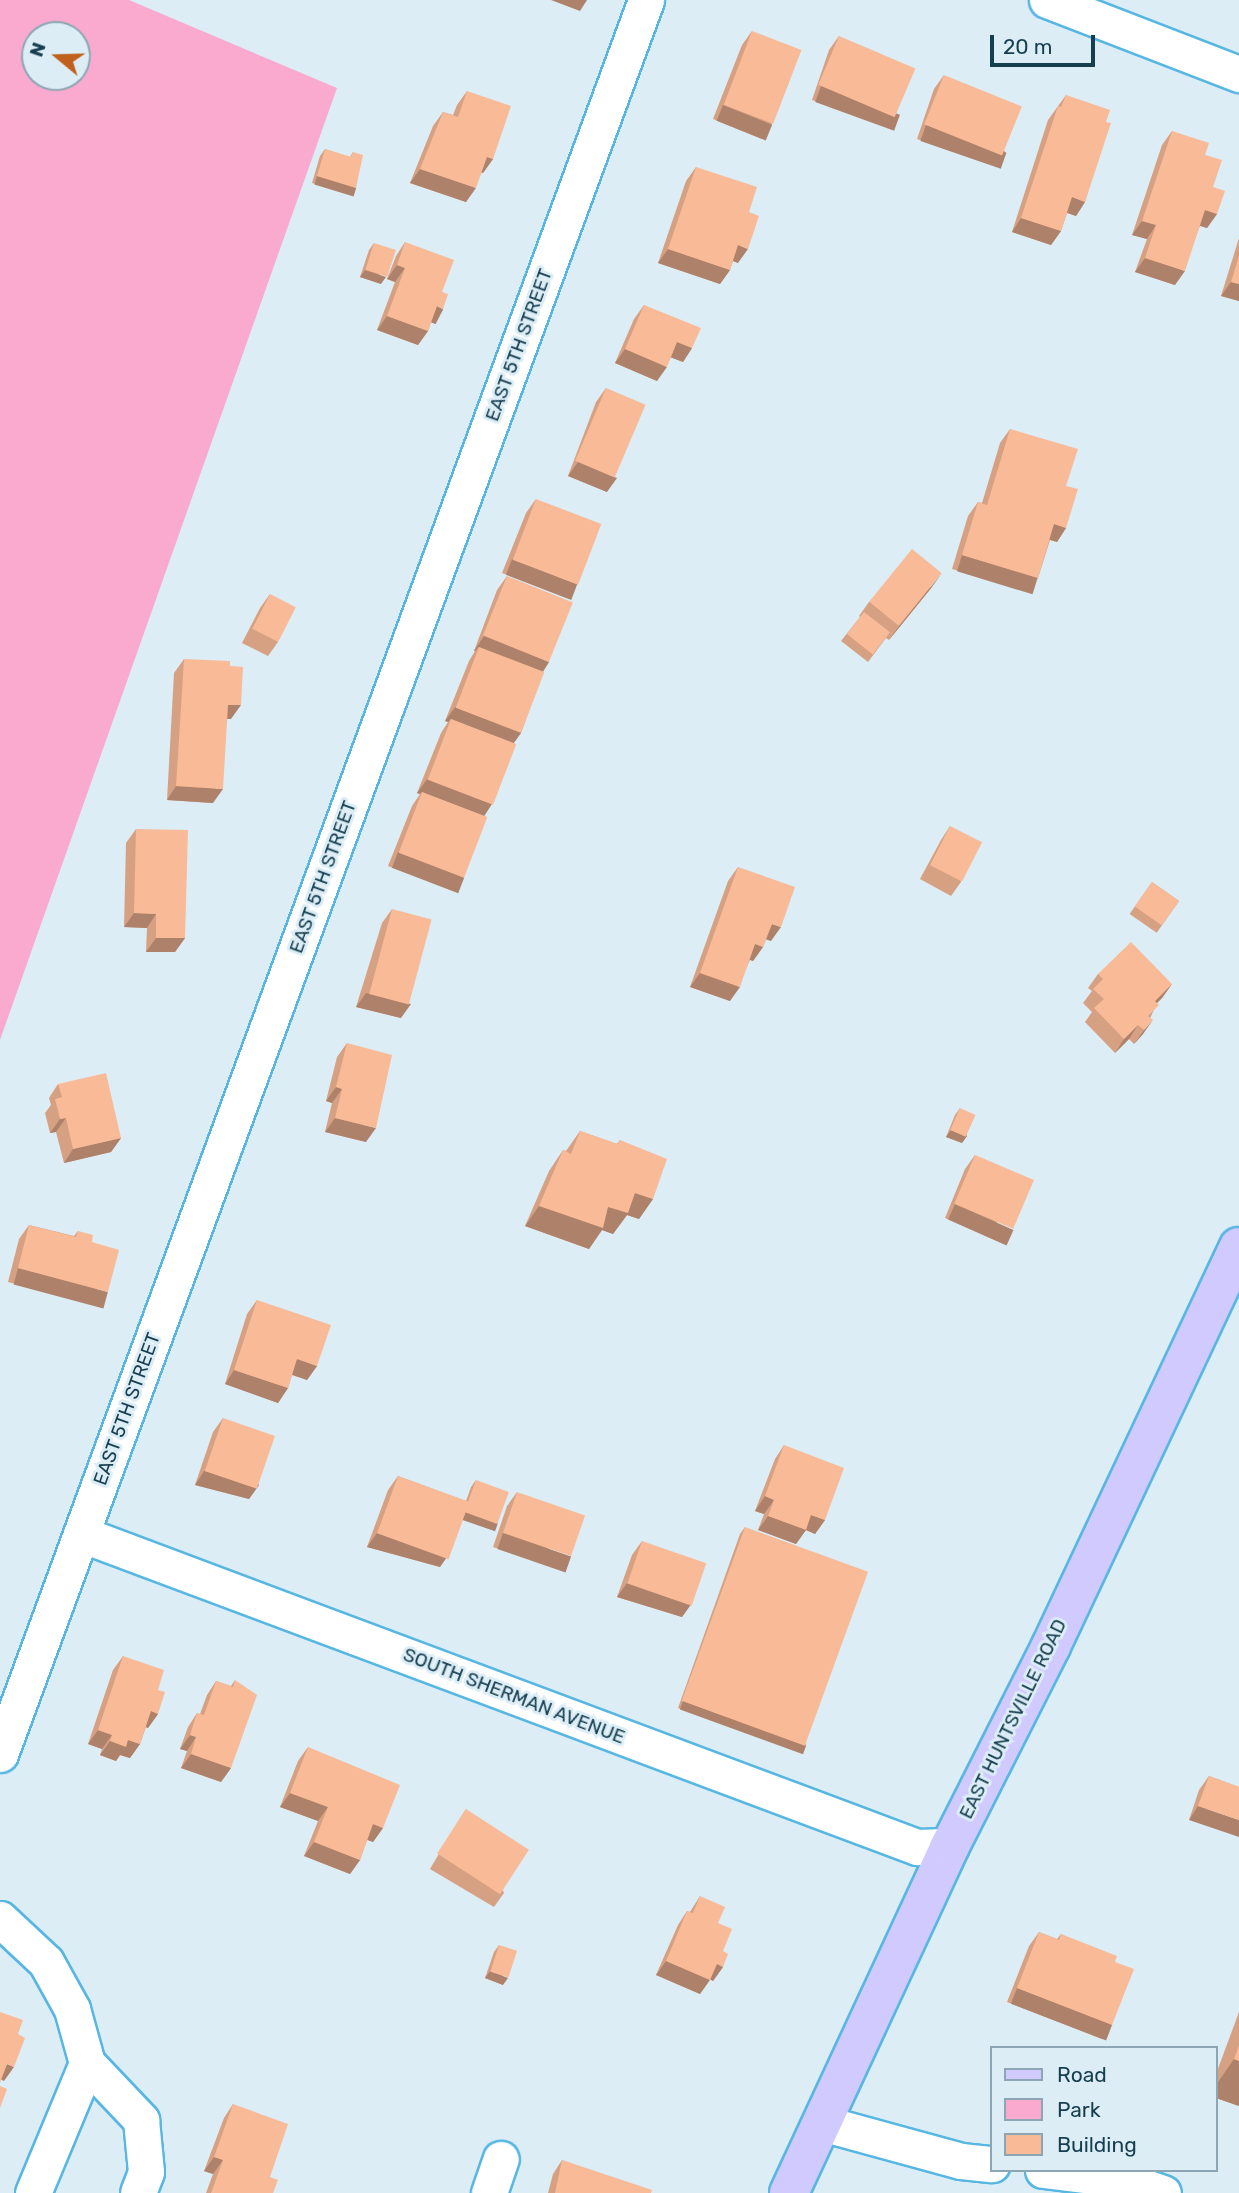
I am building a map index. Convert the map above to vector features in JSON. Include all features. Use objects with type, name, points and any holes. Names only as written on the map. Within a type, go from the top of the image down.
[{"type":"main road","name":"EAST HUNTSVILLE ROAD","points":[[789,2193],[950,1846],[1051,1646],[1239,1247]]},
{"type":"street","name":"EAST 5TH STREET","points":[[0,1754],[646,0]]},
{"type":"street","points":[[1047,0],[1239,74]]},
{"type":"street","name":"SOUTH SHERMAN AVENUE","points":[[81,1534],[917,1847],[950,1846]]},
{"type":"street","points":[[0,1919],[46,1962],[72,2009],[87,2063],[141,2120],[146,2172],[138,2193]]},
{"type":"street","points":[[33,2193],[87,2063]]},
{"type":"street","points":[[822,2123],[961,2161],[990,2164]]},
{"type":"street","points":[[489,2193],[501,2159]]},
{"type":"street","points":[[1059,2172],[1125,2180],[1163,2193]]},
{"type":"green space","points":[[0,0],[129,0],[337,88],[0,1040]]},
{"type":"building","points":[[752,31],[801,50],[773,124],[724,105]]},
{"type":"building","points":[[839,36],[915,68],[895,117],[818,85]]},
{"type":"building","points":[[944,75],[1022,106],[1002,156],[924,124]]},
{"type":"building","points":[[467,91],[511,106],[493,159],[487,157],[476,188],[420,169],[443,112],[458,117]]},
{"type":"building","points":[[1066,95],[1110,110],[1106,122],[1111,123],[1085,202],[1072,197],[1061,231],[1021,218],[1058,106],[1061,107]]},
{"type":"building","points":[[1172,131],[1209,143],[1205,155],[1222,160],[1213,187],[1225,191],[1217,214],[1205,210],[1185,271],[1145,258],[1156,225],[1142,221]]},
{"type":"building","points":[[325,149],[351,157],[353,152],[363,155],[356,188],[317,176]]},
{"type":"building","points":[[696,167],[757,187],[749,212],[759,216],[748,249],[738,245],[730,270],[668,249]]},
{"type":"building","points":[[405,242],[454,260],[442,292],[448,294],[443,309],[437,306],[428,331],[387,316],[405,268],[397,265]]},
{"type":"building","points":[[374,243],[396,250],[387,277],[365,270]]},
{"type":"building","points":[[1239,256],[1239,284],[1231,282]]},
{"type":"building","points":[[644,305],[701,328],[692,348],[677,342],[667,367],[625,349]]},
{"type":"building","points":[[606,388],[646,405],[615,478],[575,461]]},
{"type":"building","points":[[1010,429],[1078,449],[1066,486],[1078,489],[1066,528],[1054,524],[1038,578],[962,555],[978,502],[987,505]]},
{"type":"building","points":[[536,499],[601,524],[578,585],[513,560]]},
{"type":"building","points":[[912,549],[942,573],[899,626],[869,602]]},
{"type":"building","points":[[507,576],[573,603],[549,662],[483,635]]},
{"type":"building","points":[[270,594],[296,607],[278,642],[252,629]]},
{"type":"building","points":[[864,612],[890,632],[873,654],[847,634]]},
{"type":"building","points":[[479,647],[544,672],[521,733],[456,708]]},
{"type":"building","points":[[184,659],[230,661],[230,666],[243,667],[241,705],[228,705],[223,789],[176,786]]},
{"type":"building","points":[[451,719],[516,744],[493,805],[428,780]]},
{"type":"building","points":[[422,792],[487,817],[464,878],[399,853]]},
{"type":"building","points":[[950,826],[982,842],[962,882],[930,865]]},
{"type":"building","points":[[136,829],[188,830],[185,938],[156,938],[156,914],[134,913]]},
{"type":"building","points":[[738,867],[795,887],[781,927],[772,924],[763,947],[755,944],[740,987],[700,973]]},
{"type":"building","points":[[1152,882],[1179,901],[1162,926],[1135,907]]},
{"type":"building","points":[[392,909],[432,920],[409,1005],[369,994]]},
{"type":"building","points":[[1131,942],[1172,984],[1155,1001],[1159,1005],[1148,1016],[1153,1020],[1144,1030],[1138,1025],[1124,1039],[1094,1008],[1104,999],[1093,989],[1103,979],[1098,974]]},
{"type":"building","points":[[347,1043],[392,1055],[376,1128],[335,1118],[342,1089],[336,1087]]},
{"type":"building","points":[[106,1073],[121,1138],[73,1149],[66,1118],[60,1119],[55,1099],[62,1097],[58,1084]]},
{"type":"building","points":[[960,1108],[976,1115],[966,1137],[950,1130]]},
{"type":"building","points":[[580,1131],[618,1144],[620,1140],[667,1159],[653,1199],[635,1193],[628,1213],[608,1207],[603,1228],[539,1206],[563,1150],[571,1154]]},
{"type":"building","points":[[975,1155],[1034,1180],[1013,1229],[954,1204]]},
{"type":"building","points":[[29,1225],[76,1237],[78,1231],[93,1235],[92,1242],[119,1250],[108,1292],[18,1268]]},
{"type":"building","points":[[257,1300],[331,1325],[317,1366],[297,1359],[288,1388],[234,1370]]},
{"type":"building","points":[[223,1418],[275,1436],[257,1489],[205,1471]]},
{"type":"building","points":[[784,1445],[844,1468],[825,1520],[811,1515],[806,1530],[768,1516],[774,1500],[765,1496]]},
{"type":"building","points":[[398,1476],[469,1502],[449,1559],[377,1533]]},
{"type":"building","points":[[476,1480],[509,1492],[497,1524],[464,1512]]},
{"type":"building","points":[[517,1492],[585,1515],[571,1556],[503,1533]]},
{"type":"building","points":[[745,1527],[868,1572],[805,1746],[682,1701]]},
{"type":"building","points":[[642,1541],[706,1563],[692,1606],[627,1584]]},
{"type":"building","points":[[123,1656],[164,1670],[158,1690],[165,1692],[158,1714],[151,1711],[140,1744],[128,1740],[126,1747],[110,1741],[112,1735],[98,1730]]},
{"type":"building","points":[[235,1680],[257,1695],[231,1768],[191,1754],[196,1737],[190,1735],[197,1713],[204,1715],[216,1681],[233,1687]]},
{"type":"building","points":[[308,1747],[400,1785],[383,1828],[373,1824],[360,1860],[314,1842],[328,1807],[290,1793]]},
{"type":"building","points":[[1209,1776],[1239,1787],[1239,1820],[1198,1806]]},
{"type":"building","points":[[466,1809],[529,1850],[500,1894],[437,1853]]},
{"type":"building","points":[[700,1896],[725,1907],[718,1923],[732,1929],[723,1951],[728,1954],[723,1967],[717,1964],[710,1980],[666,1961],[687,1911],[693,1913]]},
{"type":"building","points":[[1039,1932],[1059,1940],[1061,1934],[1117,1956],[1115,1962],[1134,1969],[1112,2025],[1017,1988]]},
{"type":"building","points":[[499,1945],[517,1951],[508,1978],[490,1972]]},
{"type":"building","points":[[0,2012],[23,2020],[18,2034],[25,2038],[14,2067],[7,2064],[0,2083]]},
{"type":"building","points":[[1239,2045],[1239,2061],[1234,2059]]},
{"type":"building","points":[[0,2086],[7,2089],[0,2108]]},
{"type":"building","points":[[233,2104],[288,2124],[270,2177],[278,2180],[273,2193],[211,2193],[223,2160],[214,2157]]},
{"type":"building","points":[[562,2160],[652,2190],[651,2193],[555,2193]]}]
